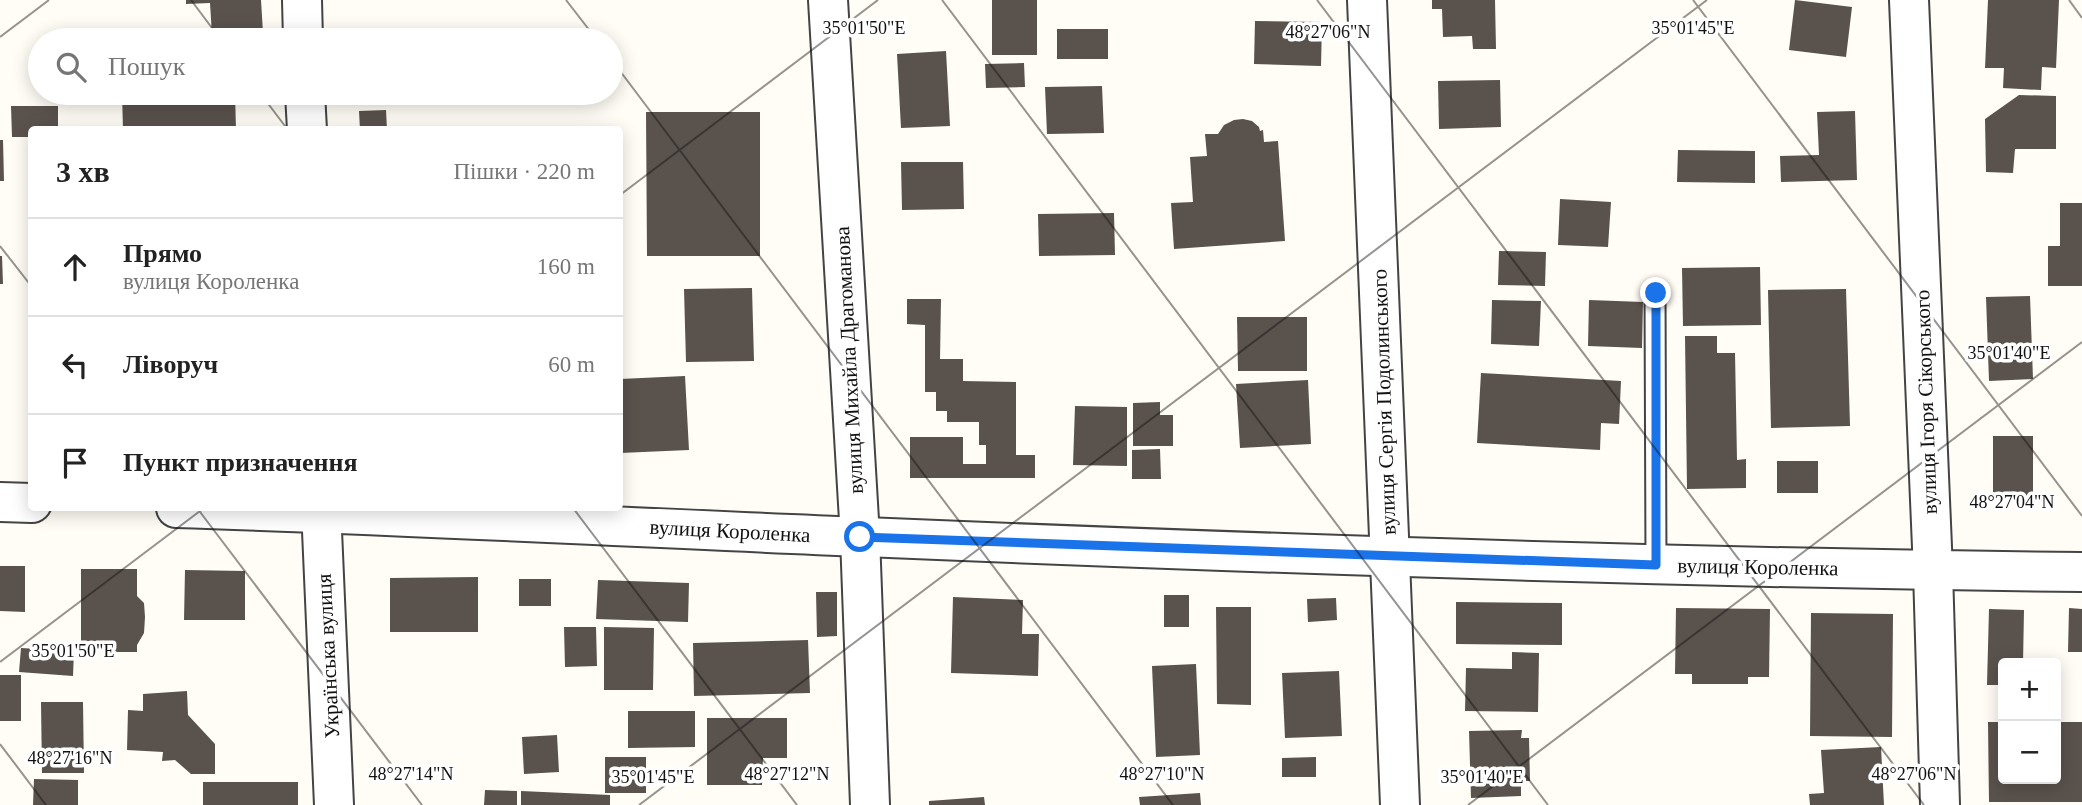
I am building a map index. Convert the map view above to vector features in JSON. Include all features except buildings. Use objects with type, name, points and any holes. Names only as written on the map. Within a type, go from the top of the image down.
[{"type":"street","points":[[302,0],[303,28]]},
{"type":"street","name":"вулиця Михайла Драгоманова","points":[[828,0],[860,537],[870,805]]},
{"type":"street","name":"вулиця Сергія Подолинського","points":[[1367,0],[1400,805]]},
{"type":"street","name":"вулиця Ігоря Сікорського","points":[[1909,0],[1940,805]]},
{"type":"street","points":[[306,105],[307,126]]},
{"type":"street","points":[[0,502],[28,503]]},
{"type":"street","name":"Українська вулиця","points":[[321,511],[334,805]]},
{"type":"street","name":"вулиця Короленка","points":[[341,511],[860,537],[1391,557],[1656,565],[2082,572]]},
{"type":"lane","points":[[1656,293],[1656,565]]},
{"type":"route","points":[[860,537],[1656,565],[1656,293]]}]
